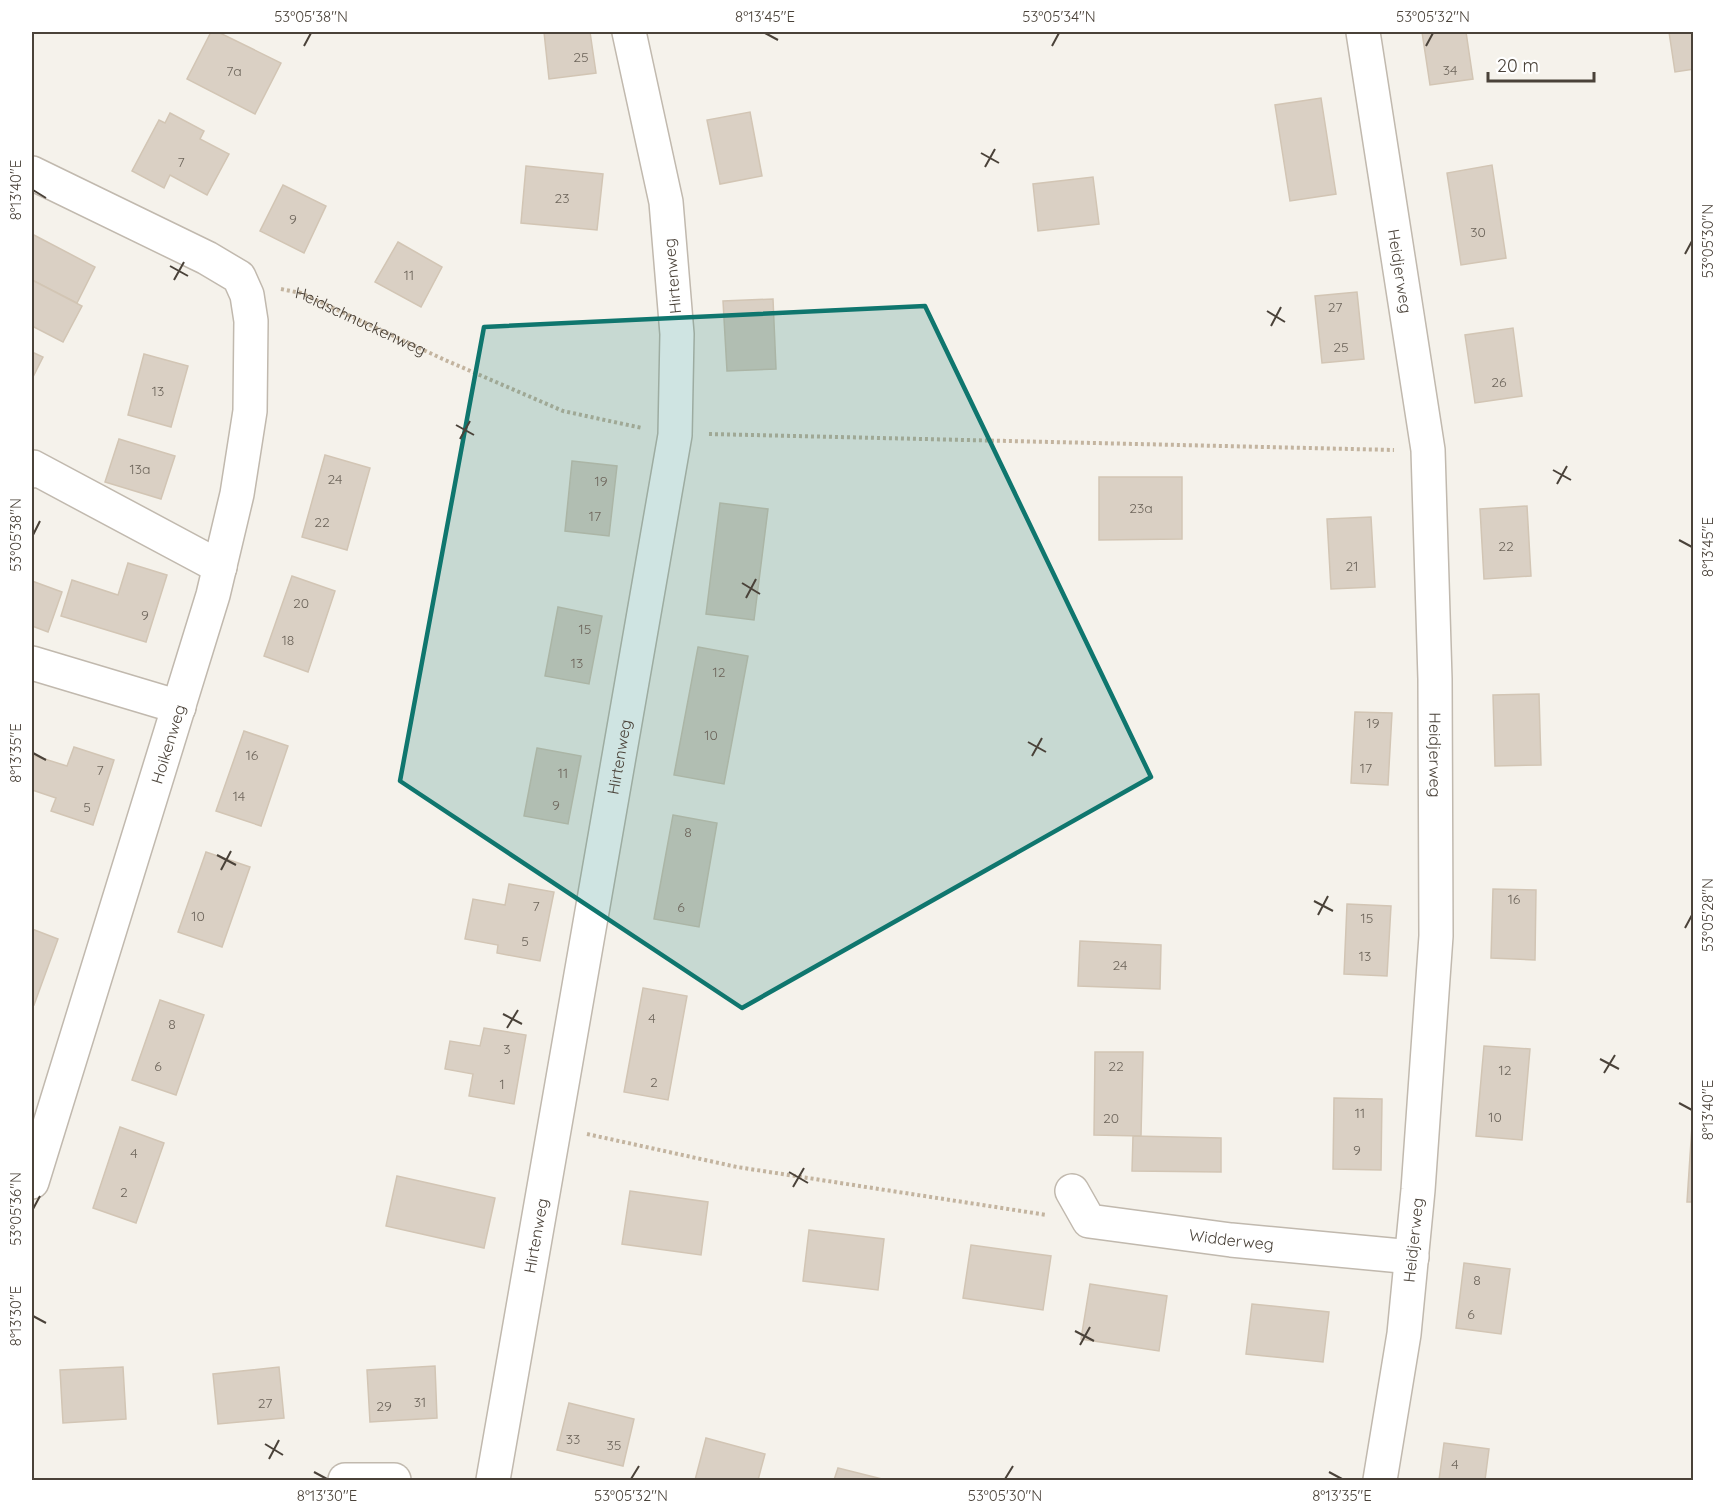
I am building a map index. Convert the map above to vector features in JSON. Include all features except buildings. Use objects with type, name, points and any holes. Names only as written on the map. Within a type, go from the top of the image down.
[{"type":"street","name":"Hirtenweg","points":[[493,1480],[675,435],[677,334],[666,202],[628,32]]},
{"type":"street","name":"Heidjerweg","points":[[1363,32],[1428,450],[1435,679],[1436,936],[1412,1257],[1404,1334],[1380,1480]]},
{"type":"street","points":[[32,173],[207,258],[239,278],[247,295]]},
{"type":"street","name":"Hoikenweg","points":[[32,1182],[220,567],[237,494],[250,411],[251,321],[247,295]]},
{"type":"street","points":[[32,471],[33,467],[220,567]]},
{"type":"street","points":[[32,663],[179,707]]},
{"type":"street","points":[[1072,1191],[1089,1221]]},
{"type":"street","name":"Widderweg","points":[[1089,1221],[1231,1240],[1412,1257]]},
{"type":"street","points":[[345,1480],[394,1480]]},
{"type":"path","name":"Heidschnuckenweg","points":[[247,295],[269,286],[301,293],[444,360],[564,411],[675,435],[1428,450]]},
{"type":"path","points":[[554,1127],[737,1167],[1089,1221]]},
{"type":"highlighted area","points":[[925,306],[1151,777],[742,1008],[400,781],[484,327]]}]
